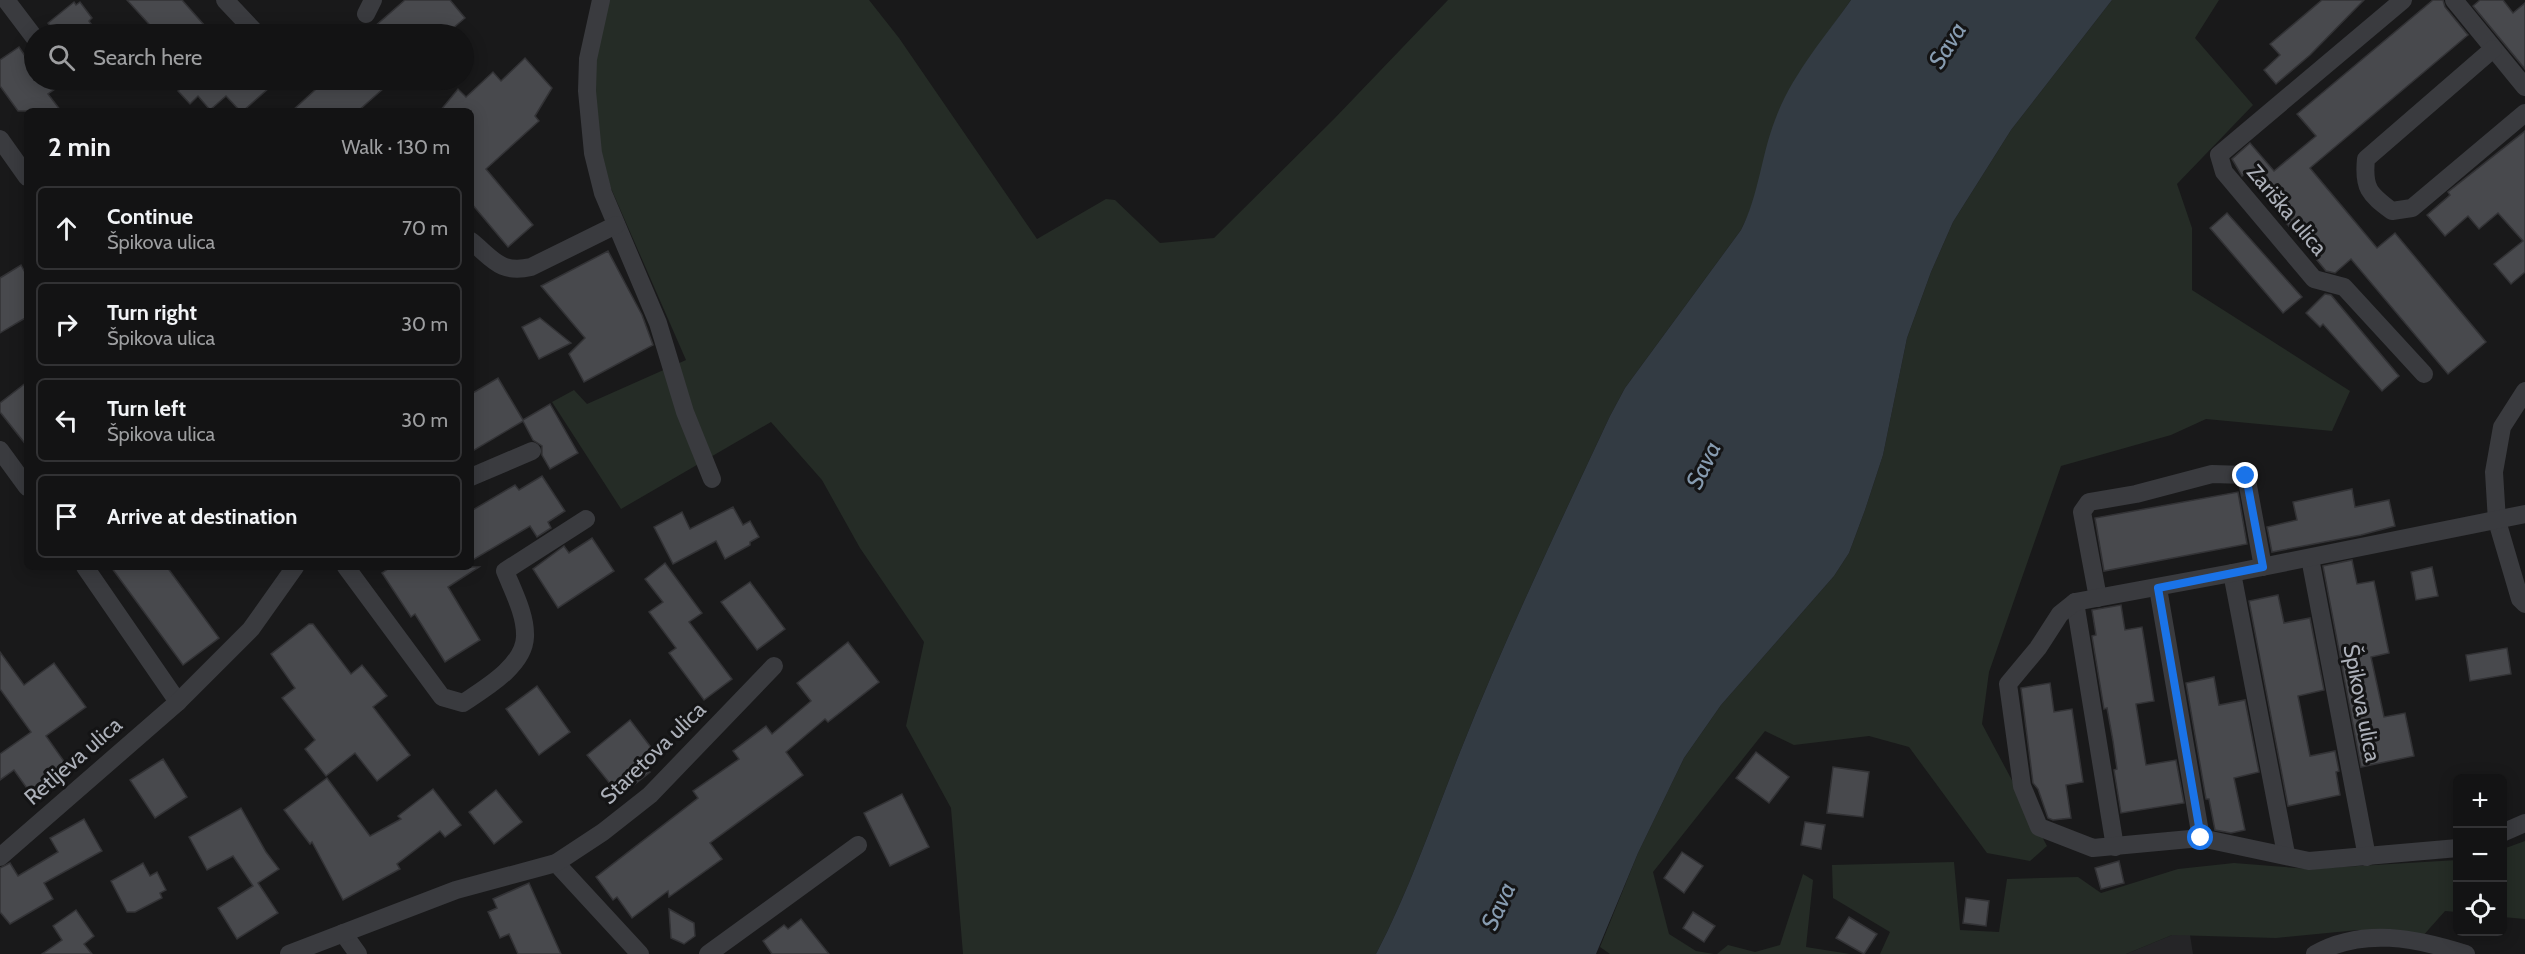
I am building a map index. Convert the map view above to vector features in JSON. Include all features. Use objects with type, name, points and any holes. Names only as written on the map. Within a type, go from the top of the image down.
[{"type":"street","points":[[6,0],[24,24]]},
{"type":"street","points":[[225,0],[248,24]]},
{"type":"street","points":[[601,0],[588,59],[587,91],[593,153],[603,193],[658,323],[682,402],[712,479]]},
{"type":"street","name":"Zariška ulica","points":[[2403,0],[2219,155],[2224,172],[2314,279],[2344,287],[2424,374]]},
{"type":"street","points":[[2454,0],[2525,87]]},
{"type":"street","points":[[2493,50],[2366,159],[2364,180],[2374,198],[2392,211],[2412,208],[2525,113]]},
{"type":"street","points":[[0,139],[24,173]]},
{"type":"street","points":[[474,244],[504,269],[516,270],[531,267],[616,225]]},
{"type":"street","points":[[2525,391],[2502,427],[2494,472],[2497,521],[2520,599],[2525,604]]},
{"type":"street","points":[[0,450],[24,483]]},
{"type":"street","points":[[474,476],[532,451]]},
{"type":"street","points":[[2098,598],[2082,512],[2089,502],[2136,494],[2212,474],[2246,476],[2263,567]]},
{"type":"street","points":[[2453,848],[2309,861],[2286,854],[2201,838],[2093,848],[2039,827],[2022,786],[2008,684],[2038,648],[2060,614],[2075,602],[2158,588],[2525,514]]},
{"type":"street","points":[[348,570],[442,697],[463,703],[515,661],[525,638],[520,610],[505,571],[586,519]]},
{"type":"street","name":"Špikova ulica","points":[[2310,558],[2367,857]]},
{"type":"street","points":[[87,570],[178,702]]},
{"type":"street","name":"Retljeva ulica","points":[[0,856],[178,702],[251,629],[293,570]]},
{"type":"street","points":[[2232,573],[2286,854]]},
{"type":"street","points":[[2158,588],[2201,838]]},
{"type":"street","points":[[2075,602],[2115,847]]},
{"type":"street","name":"Staretova ulica","points":[[289,954],[456,890],[556,863],[603,832],[650,795],[774,666]]},
{"type":"street","points":[[2507,831],[2525,823]]},
{"type":"street","points":[[708,954],[858,846]]},
{"type":"street","points":[[556,863],[640,954]]},
{"type":"street","points":[[343,933],[357,954]]},
{"type":"street","points":[[2315,954],[2354,939],[2400,937],[2466,954]]},
{"type":"shaded area","points":[[608,0],[869,0],[899,38],[1037,239],[1106,199],[1115,200],[1160,243],[1214,238],[1334,119],[1448,0],[1851,0],[1798,75],[1741,230],[1625,388],[1610,416],[1495,667],[1410,879],[1376,954],[963,954],[951,808],[906,726],[924,642],[860,548],[822,480],[771,422],[621,509],[552,402],[574,390],[587,404],[686,360],[610,186],[602,154],[595,121],[592,71],[595,47]]},
{"type":"shaded area","points":[[2112,0],[2219,0],[2195,38],[2253,105],[2177,184],[2192,228],[2192,290],[2350,391],[2332,431],[2206,419],[2171,435],[2061,466],[1989,672],[1982,724],[2047,846],[2030,861],[1987,853],[1909,747],[1869,736],[1794,745],[1765,731],[1653,872],[1669,934],[1696,951],[1714,954],[1610,954],[1600,947],[1638,853],[1684,758],[1721,705],[1834,576],[1849,553],[1883,455],[1907,338],[1931,272],[1953,222],[2011,130]]},
{"type":"shaded area","points":[[2525,841],[2525,919],[2507,917],[2507,848]]},
{"type":"shaded area","points":[[2453,860],[2453,912],[2445,911],[2421,938],[2358,930],[2276,938],[2172,935],[2126,954],[1880,954],[1890,932],[1833,898],[1832,865],[1954,862],[1960,930],[1999,932],[2007,879],[2078,877],[2101,893],[2178,869],[2234,863],[2309,869]]},
{"type":"shaded area","points":[[1803,874],[1813,880],[1806,947],[1850,954],[1717,954],[1728,945],[1755,952],[1780,945]]},
{"type":"shaded area","points":[[2172,935],[2190,935],[2193,954],[2126,954]]},
{"type":"water","name":"Sava","points":[[1851,0],[2112,0],[2011,130],[1953,222],[1931,272],[1907,338],[1883,455],[1849,553],[1834,576],[1721,705],[1684,758],[1638,853],[1596,954],[1376,954],[1410,879],[1495,667],[1610,416],[1625,388],[1741,230],[1752,203],[1770,134],[1782,104],[1809,58]]},
{"type":"building","points":[[127,0],[182,0],[203,24],[149,24]]},
{"type":"building","points":[[405,0],[450,0],[465,18],[458,24],[377,24]]},
{"type":"building","points":[[2322,0],[2364,0],[2310,55],[2276,84],[2264,70],[2280,55],[2270,44]]},
{"type":"building","points":[[2433,0],[2443,0],[2445,7],[2468,35],[2310,168],[2377,248],[2395,233],[2486,342],[2448,374],[2351,259],[2335,273],[2326,271],[2245,173],[2242,176],[2232,159],[2250,143],[2274,171],[2316,136],[2297,114]]},
{"type":"building","points":[[2480,0],[2503,0],[2513,13],[2525,3],[2525,69],[2473,6]]},
{"type":"building","points":[[74,2],[76,5],[80,2],[92,18],[89,21],[91,24],[48,23]]},
{"type":"building","points":[[19,47],[24,54],[24,90],[54,90],[48,94],[59,108],[24,108],[24,111],[18,111],[0,86],[0,60]]},
{"type":"building","points":[[525,58],[552,88],[535,116],[539,121],[486,169],[533,225],[508,247],[474,207],[474,108],[442,108],[457,90],[466,97],[493,72],[501,81]]},
{"type":"building","points":[[267,90],[246,108],[237,108],[226,96],[212,108],[208,108],[198,96],[190,104],[178,91]]},
{"type":"building","points":[[315,90],[382,90],[361,108],[295,108]]},
{"type":"building","points":[[2525,131],[2525,272],[2511,284],[2494,264],[2523,241],[2498,213],[2479,229],[2468,216],[2445,236],[2427,215],[2450,195],[2448,192]]},
{"type":"building","points":[[2227,213],[2302,297],[2283,313],[2210,228]]},
{"type":"building","points":[[608,251],[642,315],[653,345],[584,382],[569,354],[585,338],[541,286]]},
{"type":"building","points":[[21,265],[24,270],[24,319],[0,333],[0,278]]},
{"type":"building","points":[[2325,294],[2331,295],[2399,376],[2382,391],[2323,324],[2320,327],[2306,313]]},
{"type":"building","points":[[540,318],[571,343],[539,359],[522,327]]},
{"type":"building","points":[[498,378],[523,420],[550,404],[578,453],[550,469],[542,455],[542,446],[533,440],[523,421],[474,450],[474,392]]},
{"type":"building","points":[[24,384],[24,442],[0,412],[0,403]]},
{"type":"building","points":[[542,476],[565,511],[548,522],[551,528],[537,537],[530,526],[474,559],[474,509],[515,485],[519,490]]},
{"type":"building","points":[[2352,489],[2355,507],[2389,500],[2395,526],[2272,552],[2267,527],[2297,520],[2293,502]]},
{"type":"building","points":[[2238,492],[2247,544],[2104,571],[2095,518]]},
{"type":"building","points":[[733,507],[743,525],[750,521],[759,537],[750,542],[750,545],[725,559],[716,541],[673,564],[654,527],[682,512],[690,529]]},
{"type":"building","points":[[592,538],[614,571],[558,608],[533,569],[564,546],[569,553]]},
{"type":"building","points":[[2352,560],[2357,584],[2374,581],[2389,653],[2371,657],[2384,717],[2405,713],[2414,756],[2361,767],[2323,566]]},
{"type":"building","points":[[665,563],[702,613],[689,622],[732,679],[704,700],[669,653],[676,648],[649,612],[663,602],[645,579]]},
{"type":"building","points":[[474,567],[479,567],[448,587],[480,640],[445,662],[415,614],[411,617],[382,573],[386,570],[474,570]]},
{"type":"building","points":[[2432,567],[2438,596],[2416,600],[2411,572]]},
{"type":"building","points":[[113,570],[169,570],[219,638],[183,665]]},
{"type":"building","points":[[750,582],[785,629],[757,650],[721,602]]},
{"type":"building","points":[[2278,595],[2284,623],[2310,618],[2324,690],[2298,696],[2310,756],[2335,751],[2339,771],[2336,772],[2340,795],[2288,806],[2249,601]]},
{"type":"building","points":[[2121,605],[2125,630],[2142,627],[2154,701],[2136,704],[2146,765],[2176,760],[2184,803],[2121,813],[2114,770],[2117,769],[2113,741],[2107,708],[2104,709],[2092,636],[2096,635],[2092,610]]},
{"type":"building","points":[[309,624],[313,624],[351,674],[362,665],[387,696],[373,707],[410,755],[377,781],[355,753],[326,776],[305,749],[315,740],[282,698],[295,688],[271,654]]},
{"type":"building","points":[[848,642],[879,682],[828,722],[825,719],[786,752],[803,775],[710,843],[722,859],[669,897],[668,891],[632,918],[617,897],[613,900],[596,877],[698,798],[693,791],[739,759],[733,751],[766,726],[772,734],[811,701],[797,683]]},
{"type":"building","points":[[2507,648],[2511,674],[2470,681],[2466,655]]},
{"type":"building","points":[[0,652],[24,685],[54,663],[86,707],[46,736],[68,767],[31,794],[14,770],[0,780],[0,754],[31,732],[0,689]]},
{"type":"building","points":[[2214,677],[2219,705],[2245,700],[2259,772],[2234,778],[2245,830],[2231,833],[2215,830],[2209,799],[2206,799],[2186,683]]},
{"type":"building","points":[[2050,683],[2054,712],[2072,709],[2083,782],[2066,785],[2071,818],[2053,820],[2048,818],[2038,789],[2033,783],[2021,688]]},
{"type":"building","points":[[537,686],[570,732],[539,755],[506,709]]},
{"type":"building","points":[[630,720],[653,750],[641,760],[650,772],[620,796],[587,755]]},
{"type":"building","points":[[1756,752],[1789,777],[1769,803],[1736,778]]},
{"type":"building","points":[[163,759],[187,797],[155,818],[130,780]]},
{"type":"building","points":[[1833,767],[1869,772],[1863,817],[1827,813]]},
{"type":"building","points":[[327,778],[370,836],[401,819],[398,816],[433,789],[461,825],[445,837],[440,831],[397,864],[400,869],[343,900],[312,842],[310,844],[284,810]]},
{"type":"building","points":[[496,790],[522,822],[494,844],[469,812]]},
{"type":"building","points":[[902,794],[929,847],[890,866],[864,813]]},
{"type":"building","points":[[241,808],[266,852],[279,869],[258,883],[278,913],[237,939],[218,908],[253,886],[233,856],[207,870],[189,837]]},
{"type":"building","points":[[84,819],[102,851],[44,883],[53,899],[10,924],[0,912],[0,868],[10,863],[18,876],[58,852],[50,838]]},
{"type":"building","points":[[1805,822],[1825,825],[1821,849],[1801,845]]},
{"type":"building","points":[[1682,852],[1703,866],[1684,893],[1664,878]]},
{"type":"building","points":[[2119,861],[2124,883],[2101,889],[2095,868]]},
{"type":"building","points":[[143,863],[150,876],[157,872],[166,890],[160,893],[162,898],[135,912],[127,912],[111,881]]},
{"type":"building","points":[[529,883],[561,954],[518,954],[509,934],[500,938],[488,912],[497,908],[493,899]]},
{"type":"building","points":[[1966,898],[1989,901],[1986,926],[1963,923]]},
{"type":"building","points":[[669,909],[694,923],[695,936],[684,944],[671,938]]},
{"type":"building","points":[[76,910],[94,936],[84,944],[92,954],[42,954],[62,940],[53,926]]},
{"type":"building","points":[[1693,912],[1715,926],[1704,942],[1683,928]]},
{"type":"building","points":[[1849,917],[1877,934],[1864,954],[1836,938]]},
{"type":"building","points":[[801,919],[829,954],[772,954],[763,941],[784,925],[788,929]]},
{"type":"route","points":[[2201,838],[2158,588],[2263,567],[2246,476]]}]
